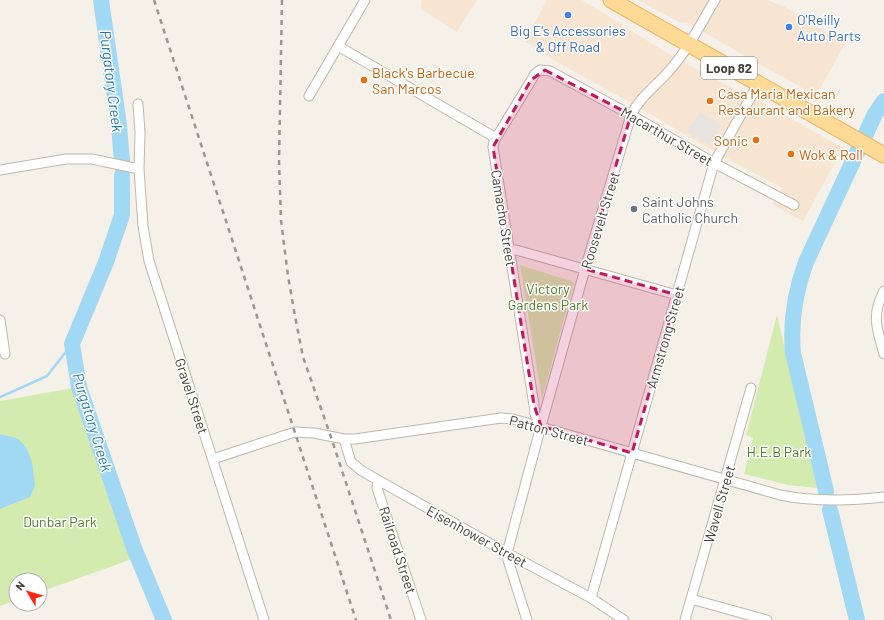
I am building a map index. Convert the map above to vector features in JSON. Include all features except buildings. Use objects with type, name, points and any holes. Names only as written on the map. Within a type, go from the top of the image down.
[{"type":"main road","name":"Loop 82","points":[[611,0],[881,154]]},
{"type":"street","points":[[309,96],[365,0]]},
{"type":"street","name":"Roosevelt Street","points":[[507,553],[585,269],[631,115],[643,97],[669,71],[688,44],[715,0]]},
{"type":"street","points":[[338,46],[496,138]]},
{"type":"street","name":"Macarthur Street","points":[[540,70],[550,71],[631,115],[714,163],[794,205]]},
{"type":"street","name":"Camacho Street","points":[[540,70],[531,80],[496,138],[493,147],[535,410],[541,426]]},
{"type":"street","name":"Armstrong Street","points":[[591,598],[714,163],[758,84]]},
{"type":"street","name":"Gravel Street","points":[[138,104],[140,132],[139,169],[143,226],[149,261],[264,620]]},
{"type":"street","points":[[0,170],[66,159],[92,159],[139,169]]},
{"type":"street","points":[[509,250],[516,250],[677,295]]},
{"type":"street","points":[[884,291],[877,305],[876,324],[884,354]]},
{"type":"street","points":[[877,305],[884,312]]},
{"type":"street","points":[[0,324],[5,354]]},
{"type":"street","name":"Wavell Street","points":[[685,620],[751,388]]},
{"type":"street","name":"Patton Street","points":[[213,459],[295,432],[314,433],[344,439],[501,418],[513,419],[541,426],[780,495],[796,498],[835,501],[884,497]]},
{"type":"street","name":"Eisenhower Street","points":[[344,439],[351,462],[362,471],[507,553],[591,598],[624,620]]},
{"type":"street","name":"Railroad Street","points":[[378,480],[377,488],[421,620]]},
{"type":"street","points":[[507,553],[527,620]]},
{"type":"street","points":[[691,599],[768,620]]},
{"type":"highlighted area","points":[[545,70],[631,115],[585,269],[677,295],[632,453],[541,426],[534,405],[493,147],[531,80]]},
{"type":"shaded area","points":[[422,0],[477,0],[457,32],[421,9]]},
{"type":"shaded area","points":[[547,0],[582,0],[667,53],[743,94],[760,101],[843,148],[803,221],[773,205],[782,188],[558,63],[525,41]]},
{"type":"shaded area","points":[[638,0],[768,0],[785,7],[845,44],[816,96],[686,22],[681,23]]},
{"type":"shaded area","points":[[700,112],[721,125],[709,145],[687,132]]},
{"type":"green space","name":"Victory Gardens Park","points":[[520,265],[574,282],[542,399]]},
{"type":"green space","name":"H.E.B Park","points":[[777,315],[817,488],[788,485],[744,474],[753,438],[746,435]]},
{"type":"green space","name":"Dunbar Park","points":[[79,387],[135,558],[48,589],[48,572],[8,572],[8,603],[0,606],[0,401]]},
{"type":"water","points":[[0,434],[19,439],[27,449],[32,462],[35,486],[30,497],[0,509]]},
{"type":"waterway","name":"Purgatory Creek","points":[[101,0],[119,125],[122,162]]},
{"type":"waterway","points":[[826,491],[793,353],[792,330],[794,307],[806,262],[875,114],[884,101]]},
{"type":"waterway","name":"Purgatory Creek","points":[[122,175],[122,215],[106,262],[72,344],[79,387],[134,548],[164,620]]},
{"type":"waterway","points":[[0,397],[47,376],[72,344]]},
{"type":"waterway","points":[[830,510],[857,620]]},
{"type":"railway","points":[[154,0],[356,620]]},
{"type":"railway","points":[[282,0],[279,162],[281,220],[295,316],[303,357],[391,620]]},
{"type":"place","name":"Big E's Accessories & Off Road","points":[[568,15]]},
{"type":"place","name":"O'Reilly Auto Parts","points":[[789,27]]},
{"type":"place","name":"Black's Barbecue San Marcos","points":[[364,80]]},
{"type":"place","name":"Casa Maria Mexican Restaurant and Bakery","points":[[710,101]]},
{"type":"place","name":"Sonic","points":[[756,140]]},
{"type":"place","name":"Wok & Roll","points":[[791,154]]},
{"type":"place","name":"Saint Johns Catholic Church","points":[[634,209]]}]
